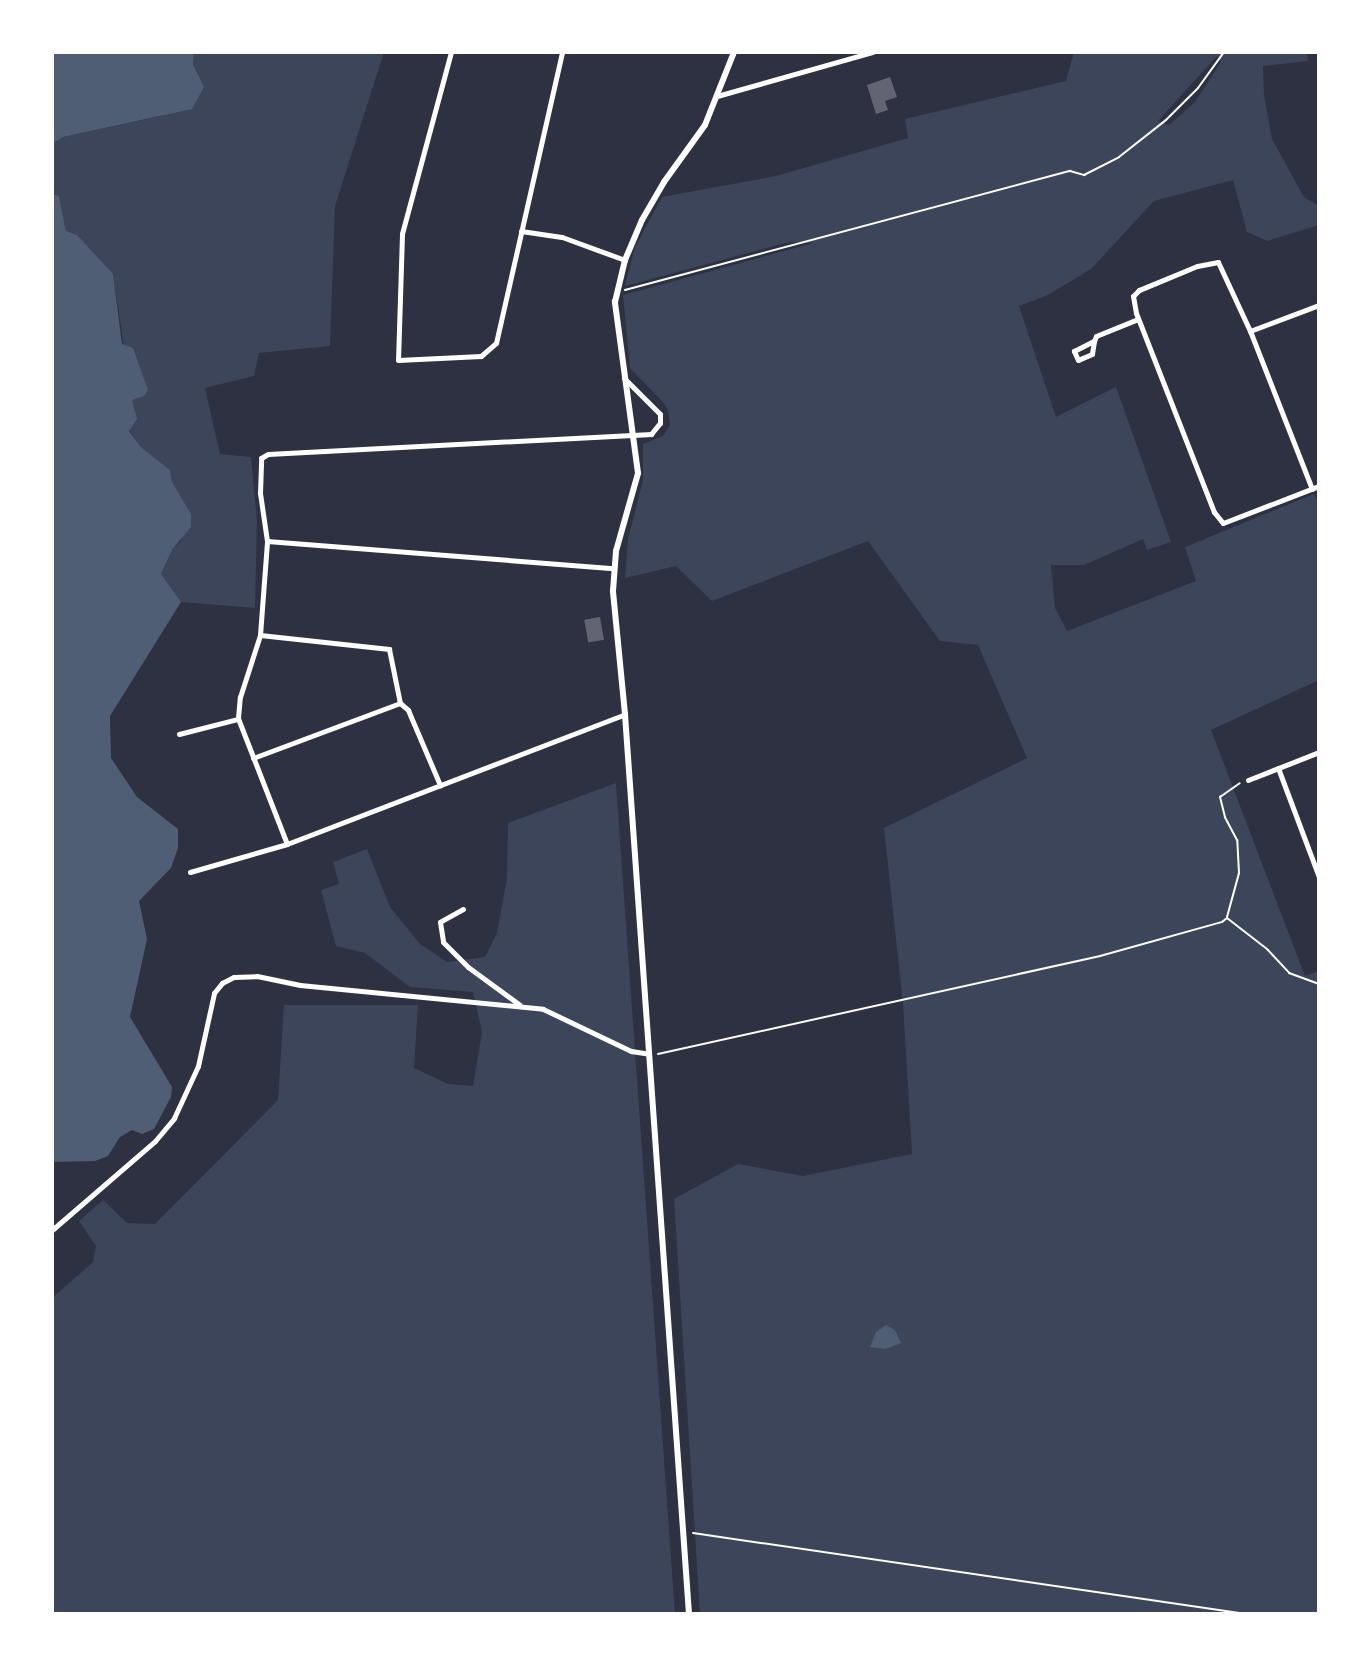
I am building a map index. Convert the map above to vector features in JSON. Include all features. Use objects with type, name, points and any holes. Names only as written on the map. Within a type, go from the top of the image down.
[{"type":"street","points":[[451,52],[402,234],[398,360],[481,356],[496,343],[562,52]]},
{"type":"street","points":[[689,1614],[613,568],[638,473],[616,293],[625,260],[649,207],[705,125],[734,52]]},
{"type":"street","points":[[717,96],[873,52]]},
{"type":"street","points":[[521,231],[562,237],[625,260]]},
{"type":"street","points":[[1218,262],[1316,487],[1223,523],[1214,512],[1138,319],[1133,296],[1197,266],[1218,262]]},
{"type":"street","points":[[1250,331],[1319,305]]},
{"type":"street","points":[[1094,341],[1096,336],[1138,319]]},
{"type":"street","points":[[287,844],[238,719],[241,692],[260,635],[267,541],[259,468],[261,458],[268,454],[651,434],[661,418],[654,405],[624,378]]},
{"type":"street","points":[[267,541],[613,568]]},
{"type":"street","points":[[260,635],[385,647],[393,655],[400,703],[408,710],[440,785]]},
{"type":"street","points":[[253,758],[400,703]]},
{"type":"street","points":[[190,872],[287,844],[625,714]]},
{"type":"street","points":[[179,734],[238,719]]},
{"type":"street","points":[[1248,780],[1319,752]]},
{"type":"street","points":[[1278,768],[1319,877]]},
{"type":"street","points":[[463,909],[440,922],[443,942],[468,967],[521,1005]]},
{"type":"street","points":[[52,1230],[149,1147],[174,1118],[198,1066],[214,993],[226,980],[257,976],[300,985],[340,987],[410,998],[521,1005],[553,1013],[631,1051],[649,1054]]},
{"type":"path","points":[[616,293],[1070,171],[1084,175],[1119,157],[1166,120],[1198,88],[1224,52]]},
{"type":"path","points":[[649,1054],[669,1054],[1100,956],[1222,922],[1232,910],[1239,873],[1237,840],[1225,817],[1220,797],[1248,780]]},
{"type":"path","points":[[1227,918],[1267,949],[1289,973],[1319,984]]},
{"type":"path","points":[[683,1532],[1246,1614]]},
{"type":"shaded area","points":[[52,52],[194,52],[193,64],[204,87],[192,109],[63,137],[52,144]]},
{"type":"shaded area","points":[[194,52],[384,52],[335,206],[330,346],[259,353],[254,376],[205,388],[220,454],[251,457],[257,521],[255,608],[181,602],[161,574],[172,550],[181,541],[191,514],[171,482],[170,470],[142,448],[129,430],[132,400],[113,274],[66,231],[59,196],[52,194],[52,144],[63,137],[161,116],[204,87],[193,64]]},
{"type":"shaded area","points":[[1074,52],[1307,52],[1308,61],[1263,66],[1264,95],[1272,139],[1304,197],[1319,206],[1319,225],[1267,241],[1247,232],[1233,180],[1154,201],[1091,269],[1048,295],[1019,306],[1056,417],[1116,387],[1171,542],[1147,550],[1143,539],[1084,565],[1051,565],[1055,608],[1067,631],[1196,581],[1185,547],[1314,494],[1319,504],[1319,680],[1211,730],[1305,976],[1319,971],[1319,1614],[700,1614],[674,1199],[738,1164],[803,1176],[912,1154],[903,1004],[884,828],[1027,758],[978,645],[940,641],[868,541],[712,601],[676,566],[625,578],[628,539],[643,480],[643,444],[663,436],[670,425],[668,410],[663,402],[630,368],[623,295],[813,243],[789,242],[625,286],[635,247],[662,197],[776,176],[908,138],[905,119],[1066,81]],"holes":[[[1217,56],[1221,62],[1195,102],[1169,125],[1158,121]]]},
{"type":"shaded area","points":[[52,194],[59,196],[66,231],[77,235],[113,274],[122,344],[133,348],[148,390],[144,396],[132,400],[137,419],[129,431],[142,448],[170,470],[172,482],[191,514],[191,527],[172,550],[161,574],[181,602],[110,716],[111,758],[137,797],[178,829],[178,848],[171,868],[139,901],[147,939],[130,1017],[172,1087],[171,1097],[154,1129],[142,1134],[132,1130],[120,1137],[108,1156],[95,1161],[52,1162]]},
{"type":"shaded area","points":[[616,783],[675,1614],[52,1614],[52,1298],[93,1262],[96,1246],[79,1221],[103,1200],[127,1223],[155,1224],[278,1100],[284,1005],[418,1005],[414,1068],[448,1084],[473,1086],[482,1032],[473,992],[410,987],[365,953],[336,946],[321,890],[339,884],[333,862],[367,849],[390,907],[420,944],[447,962],[485,957],[497,933],[507,878],[508,823]]},
{"type":"shaded area","points":[[886,1325],[895,1330],[901,1343],[886,1349],[870,1347],[876,1332]]},
{"type":"building","points":[[890,77],[897,97],[885,101],[888,110],[876,114],[867,85]]},
{"type":"building","points":[[600,617],[604,640],[588,642],[584,620]]}]
